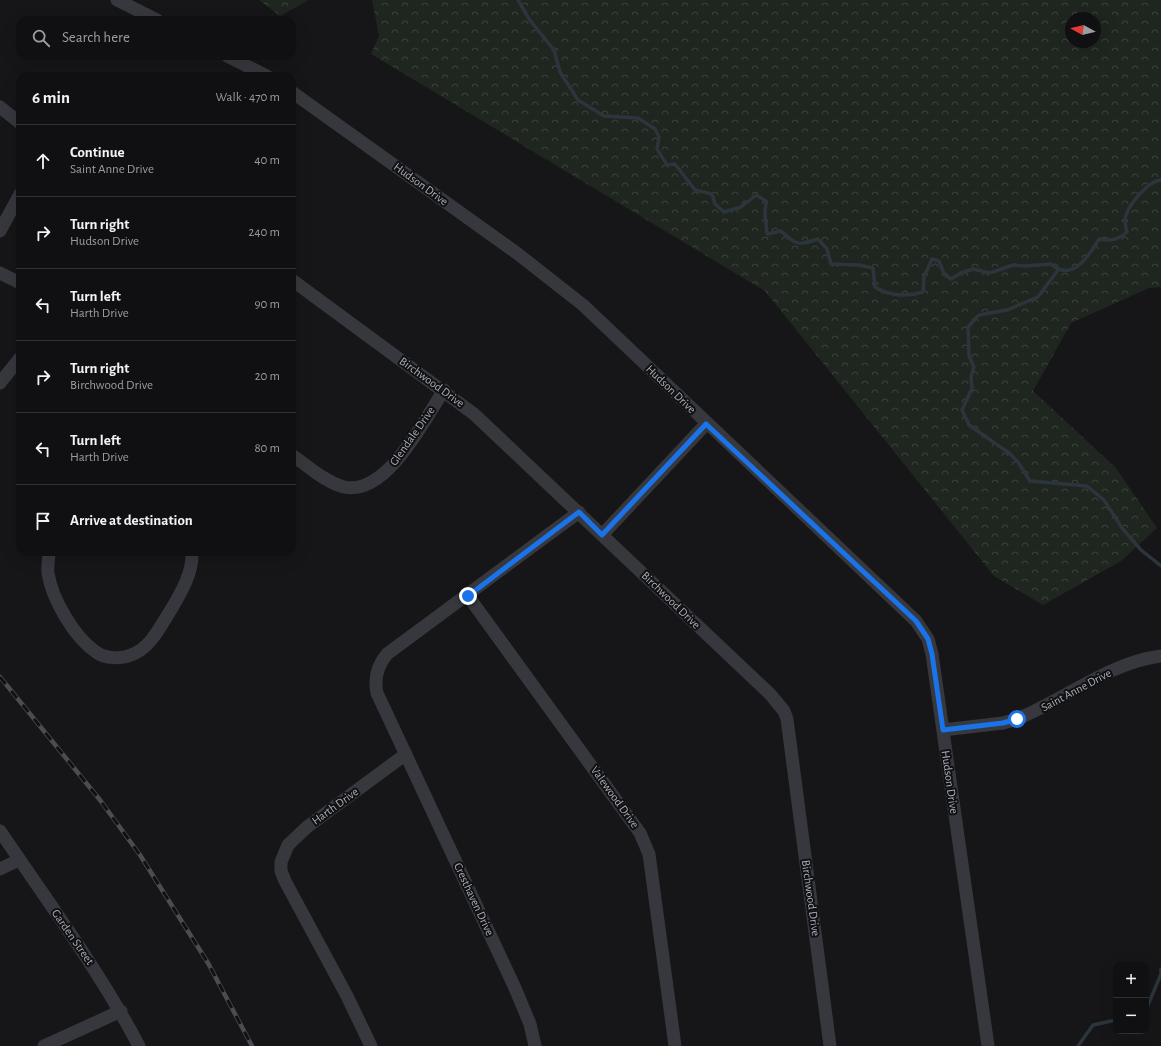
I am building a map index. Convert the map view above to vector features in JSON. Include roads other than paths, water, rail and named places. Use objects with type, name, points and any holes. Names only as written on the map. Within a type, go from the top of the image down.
[{"type":"street","points":[[117,0],[149,16]]},
{"type":"street","points":[[235,60],[259,72]]},
{"type":"street","name":"Hudson Drive","points":[[296,95],[518,254],[583,305],[706,424],[916,621],[928,639],[932,654],[988,1046]]},
{"type":"street","points":[[0,107],[16,120]]},
{"type":"street","points":[[0,231],[16,201]]},
{"type":"street","points":[[0,273],[16,281]]},
{"type":"street","name":"Birchwood Drive","points":[[296,283],[444,390],[474,414],[770,694],[784,711],[788,727],[830,1046]]},
{"type":"street","points":[[0,383],[16,363]]},
{"type":"street","name":"Glendale Drive","points":[[296,458],[326,479],[344,487],[360,487],[375,481],[398,460],[444,390]]},
{"type":"street","points":[[602,535],[706,424]]},
{"type":"street","points":[[406,754],[377,693],[376,676],[382,660],[387,654],[579,512]]},
{"type":"street","points":[[49,556],[48,572],[58,604],[76,632],[96,653],[108,657],[131,655],[140,650],[151,640],[181,592],[192,564],[192,556]]},
{"type":"street","name":"Valewood Drive","points":[[463,599],[646,842],[649,854],[675,1046]]},
{"type":"street","name":"Saint Anne Drive","points":[[943,730],[1003,723],[1017,719],[1107,672],[1161,656]]},
{"type":"street","name":"Harth Drive","points":[[372,1046],[347,996],[285,881],[281,871],[281,862],[288,845],[307,827],[406,754]]},
{"type":"street","name":"Cresthaven Drive","points":[[406,754],[515,988],[530,1024],[535,1046]]},
{"type":"street","name":"Garden Street","points":[[0,832],[94,968],[121,1011],[139,1046]]},
{"type":"street","points":[[0,869],[20,860]]},
{"type":"street","points":[[44,1046],[121,1011]]},
{"type":"waterway","points":[[518,0],[529,19],[554,50],[560,72],[578,100],[604,116],[638,118],[655,129],[659,137],[657,149],[667,165],[675,164],[695,190],[712,194],[715,204],[724,212],[741,207],[756,195],[766,201],[765,214],[767,234],[781,231],[794,242],[798,243],[806,243],[818,239],[827,249],[831,264],[859,265],[873,268],[875,287],[892,294],[911,295],[923,292],[924,277],[932,259],[939,261],[944,274],[951,279],[961,273],[973,269],[990,273],[1013,265],[1026,266],[1051,264],[1059,269],[1073,269],[1085,259],[1099,239],[1114,239],[1121,237],[1127,232],[1125,219],[1134,201],[1144,189],[1156,181],[1161,180]]},
{"type":"waterway","points":[[1058,270],[1038,297],[1007,310],[979,315],[968,327],[969,356],[974,367],[971,377],[972,388],[962,410],[969,425],[1009,453],[1018,462],[1030,481],[1087,486],[1104,500],[1122,528],[1141,550],[1161,566]]},
{"type":"waterway","points":[[1149,1003],[1161,974],[1161,969]]},
{"type":"waterway","points":[[1078,1046],[1093,1025],[1113,1021]]},
{"type":"railway","points":[[0,677],[100,800],[140,855],[208,963],[252,1046]]}]
